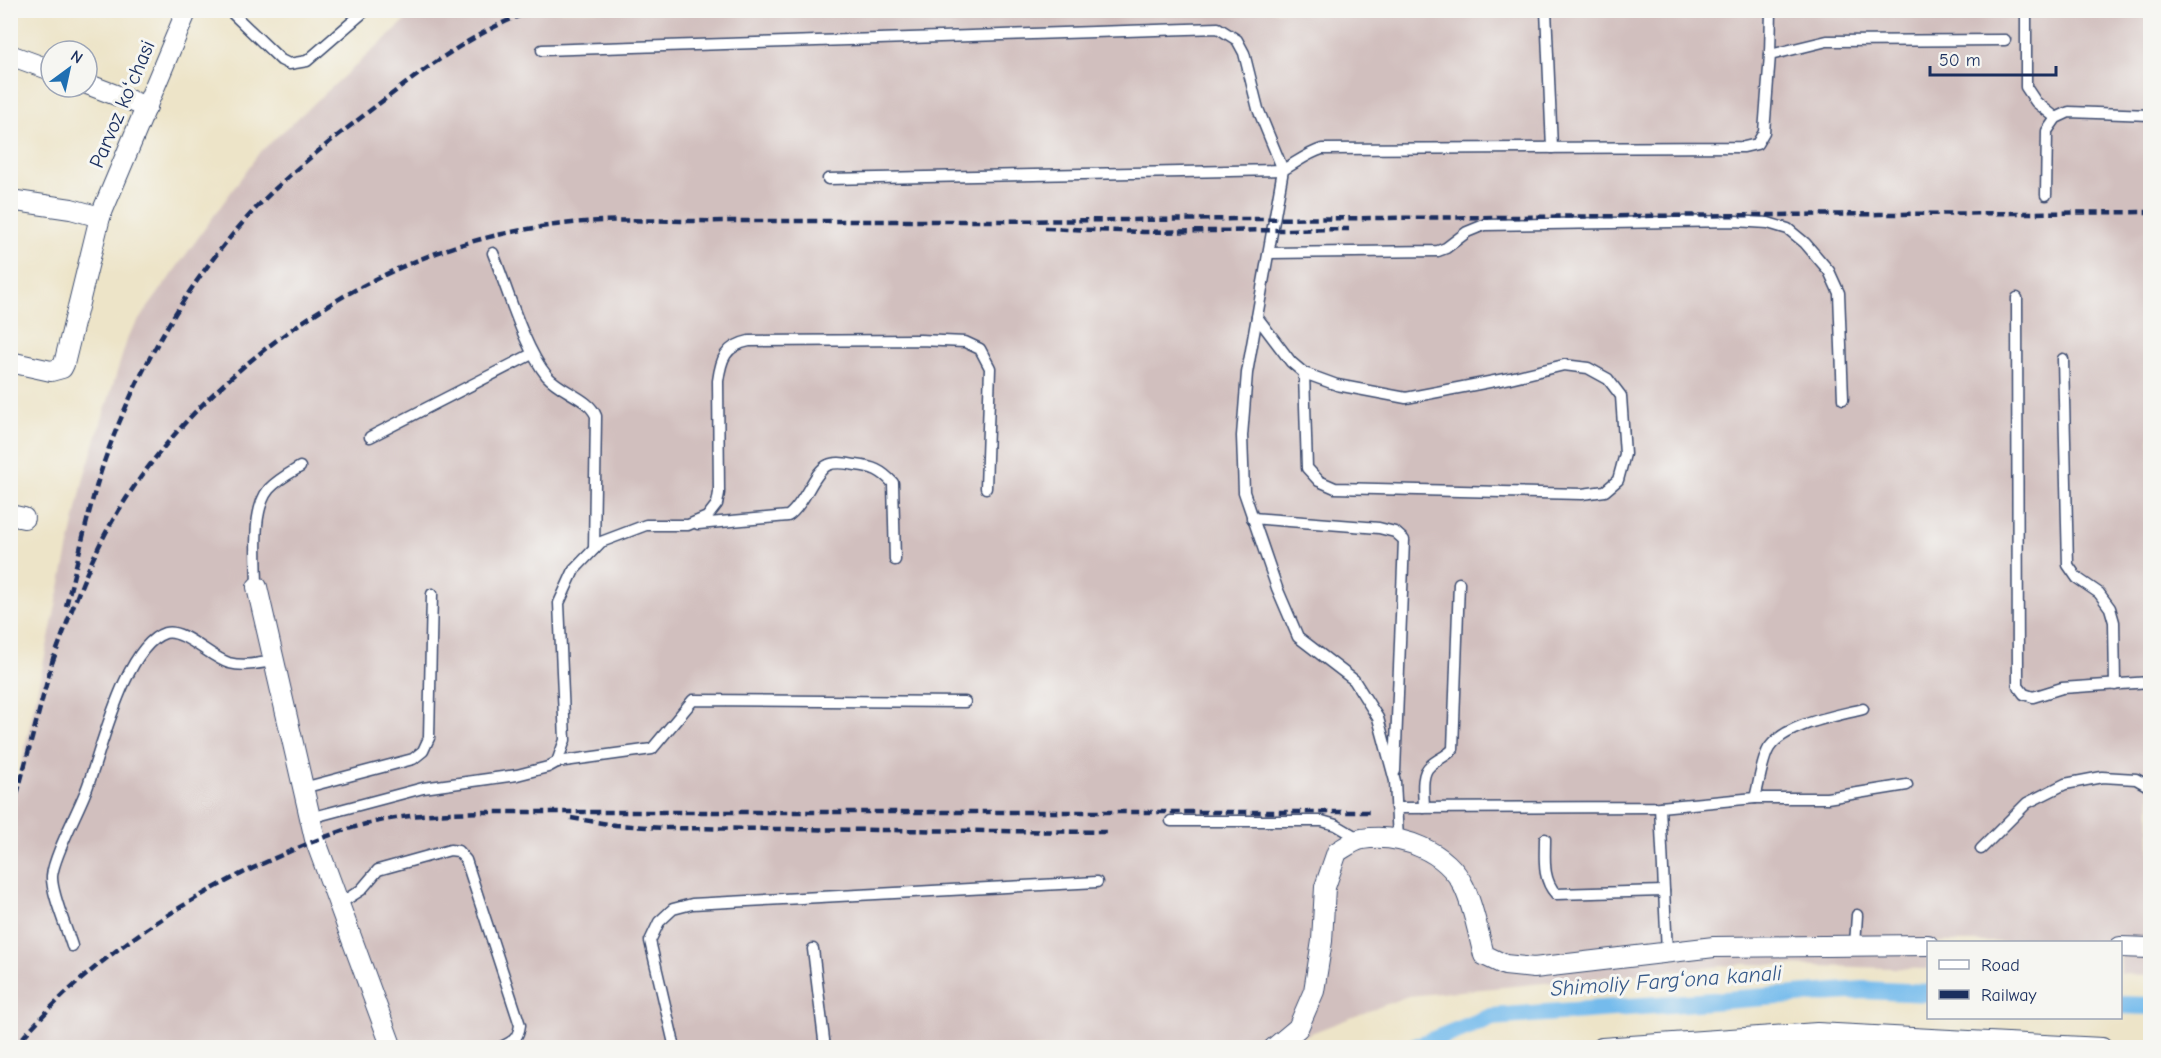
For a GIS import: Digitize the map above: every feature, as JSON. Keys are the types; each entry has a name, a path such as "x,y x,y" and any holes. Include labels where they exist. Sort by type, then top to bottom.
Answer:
{"street":[{"name":"Parvoz koʻchasi","path":"10,362 51,370 62,368 70,345 100,217 187,10"},
{"path":"10,55 39,66"},
{"path":"99,89 147,107"},
{"path":"10,200 71,209 100,217"},
{"path":"257,586 315,839 393,1047"},
{"path":"1274,1047 1298,1028 1314,991 1322,941 1325,887 1337,852 1360,839 1398,840 1428,850 1452,868 1465,888 1484,955 1505,965 1534,968 1714,947 1927,945"},
{"path":"2122,947 2151,948"},
{"path":"1602,1047 1710,1043 1817,1033 1931,1043 2102,1047"}],"lane":[{"path":"229,10 281,60 289,64 308,61 366,10"},
{"path":"1546,10 1552,148"},
{"path":"828,179 1283,170 1322,148 1744,147 1757,144 1764,132 1770,54 1770,10"},
{"path":"2026,10 2026,87 2036,102 2056,118"},
{"path":"542,50 1218,28 1237,40 1244,53 1258,109 1283,170 1246,373 1242,436 1244,492 1277,588 1298,637 1354,680 1378,718 1395,781"},
{"path":"1770,54 1827,41 2005,40"},
{"path":"2046,195 2047,131 2056,118 2070,112 2151,115"},
{"path":"1269,254 1438,251 1446,248 1467,231 1484,225 1768,223 1788,229 1805,243 1829,272 1839,293 1843,399"},
{"path":"494,253 532,354 547,376 563,390 593,408 596,416 594,549"},
{"path":"2017,298 2018,686 2024,694 2033,697 2062,687 2151,682"},
{"path":"1257,317 1290,362 1304,373 1336,385 1406,398 1564,365 1588,368 1608,379 1621,396 1625,454 1618,480 1605,491 1582,494 1335,488 1319,481 1307,468 1304,373"},
{"path":"688,525 707,517 717,504 720,364 727,352 738,344 748,341 920,340 965,342 980,349 990,368 986,488"},
{"path":"370,437 532,354"},
{"path":"2063,359 2068,564 2077,578 2099,593 2110,608 2114,622 2115,685"},
{"path":"557,762 565,740 559,603 574,570 601,542 646,525 688,525 788,516 797,510 821,471 828,464 839,464 874,467 884,473 893,483 895,560"},
{"path":"257,586 256,538 262,501 274,483 300,467"},
{"path":"1252,518 1379,528 1395,532 1404,540 1395,781 1398,840"},
{"path":"1424,808 1424,775 1428,767 1446,757 1453,749 1459,583"},
{"path":"303,788 412,759 423,752 429,738 432,594"},
{"path":"72,946 53,887 52,876 87,788 120,689 137,659 158,636 168,632 179,634 227,663 244,666 274,661"},
{"path":"310,818 423,788 517,775 548,767 557,762 652,749 693,700 965,702"},
{"path":"1755,798 1768,749 1780,735 1799,727 1863,709"},
{"path":"1981,849 2027,803 2065,784 2102,777 2136,779 2151,787"},
{"path":"1396,808 1660,807 1755,798 1827,798 1907,785"},
{"path":"1660,807 1667,952"},
{"path":"1171,821 1322,821 1336,825 1360,839"},
{"path":"1545,839 1546,879 1556,894 1664,891"},
{"path":"339,904 361,890 378,870 450,850 458,851 466,860 520,1025 519,1034 513,1042 499,1047"},
{"path":"675,1047 650,941 659,922 672,909 692,904 1097,882"},
{"path":"1855,945 1857,915"},
{"path":"813,949 825,1047"}],"shaded area":[{"path":"416,11 2150,11 2150,975 2122,974 2122,941 1927,941 1927,969 1744,964 1408,996 1272,1048 11,1048 11,812 84,477 129,334 259,153"}],"waterway":[{"name":"Shimoliy Fargʻona kanali","path":"1413,1048 1491,1017 1863,990 1927,993"},
{"name":"Shimoliy Fargʻona kanali","path":"2122,1005 2150,1006"}],"railway":[{"path":"66,606 96,487 109,448 135,386 167,327 224,245 260,204 291,175 391,95 470,40 513,18 535,10"},
{"path":"52,663 88,569 116,515 144,472 213,394 252,359 295,327 339,299 384,275 431,255 508,233 540,227 620,220 994,221 2150,212"},
{"path":"1045,228 1143,232 1349,229"},
{"path":"10,821 54,655"},
{"path":"14,1048 40,1019 97,965 194,899 277,857 329,835 384,820 426,814 483,812 1369,812"},
{"path":"571,818 615,825 664,828 1107,832"}]}
